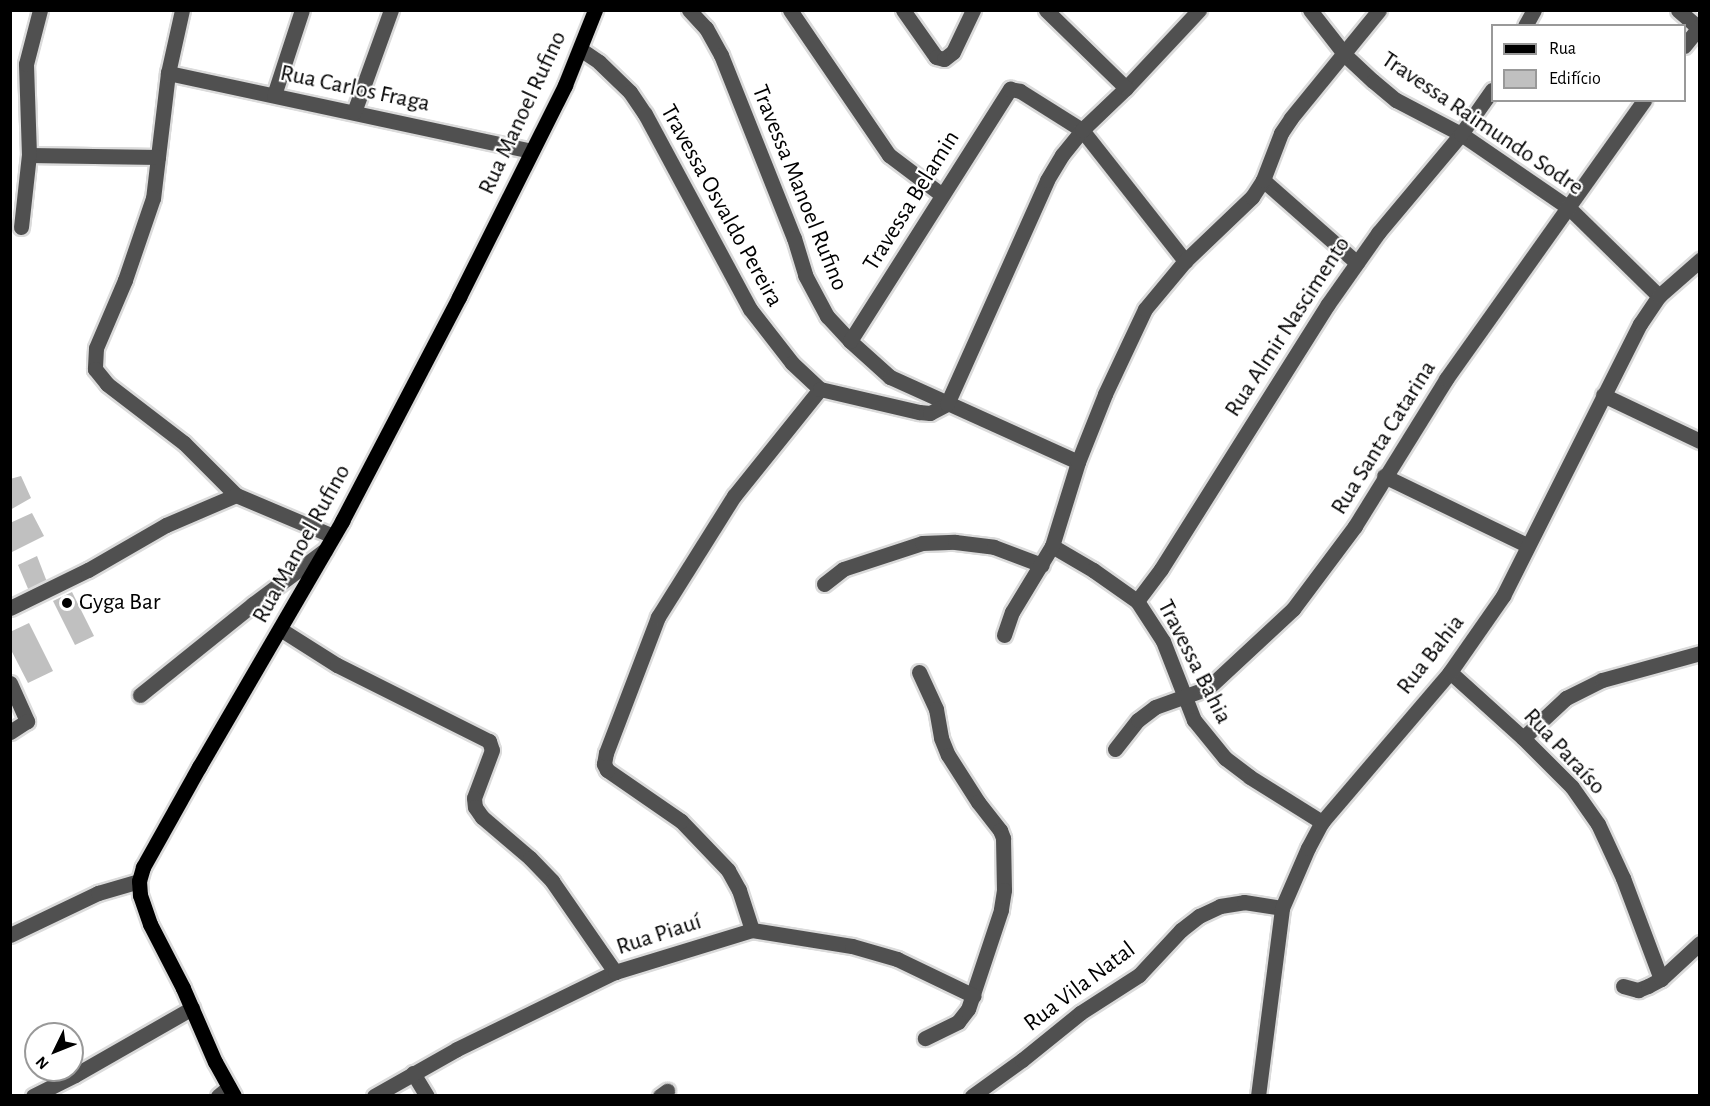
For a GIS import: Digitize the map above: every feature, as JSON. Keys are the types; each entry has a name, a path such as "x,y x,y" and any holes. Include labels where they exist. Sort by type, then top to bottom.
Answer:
{"main road":[{"name":"Rua Manoel Rufino","path":"139,881 150,854 330,542 454,308 580,49 595,10"},
{"path":"139,881 140,894 150,924 192,1008 227,1093"}],"street":[{"path":"21,227 29,155 26,64 40,10"},
{"path":"140,695 330,542 236,495 184,443 107,384 95,369 96,348 125,280 153,198 168,73 182,10"},
{"path":"274,95 302,10"},
{"path":"354,112 391,10"},
{"name":"Travessa Manoel Rufino","path":"689,10 706,28 721,55 794,238 805,275 827,316 850,341 890,377 1078,462"},
{"path":"790,10 889,155 942,195"},
{"path":"903,10 936,57 944,60 953,52 973,10"},
{"path":"1046,10 1126,88"},
{"path":"752,930 739,890 728,870 708,846 681,821 607,770 603,764 658,617 734,496 820,389 919,412 930,413 947,404 1047,180 1082,130 1126,88 1199,10"},
{"name":"Travessa Raimundo Sodre","path":"1310,10 1345,55 1396,100 1461,134 1569,208 1659,296"},
{"path":"1004,635 1012,612 1052,546 1078,462 1134,328 1161,288 1185,261 1238,213 1263,180 1281,133 1291,117 1345,55 1380,10"},
{"path":"1526,24 1534,10"},
{"path":"1678,10 1699,28 1686,44"},
{"name":"Travessa Osvaldo Pereira","path":"580,49 615,76 635,100 750,309 792,363 820,389"},
{"name":"Rua Carlos Fraga","path":"168,73 531,151"},
{"name":"Travessa Belamin","path":"850,341 1005,92 1014,88 1082,130"},
{"name":"Rua Almir Nascimento","path":"1137,601 1161,569 1262,406 1357,263 1461,134 1491,91"},
{"name":"Rua Santa Catarina","path":"1115,749 1155,707 1208,688 1293,609 1355,526 1446,379 1643,102"},
{"path":"1082,130 1185,261"},
{"path":"29,155 158,157"},
{"path":"1263,180 1357,263"},
{"name":"Rua Bahia","path":"1258,1095 1282,908 1322,822 1450,672 1503,596 1527,544 1640,324 1659,296 1700,260"},
{"path":"1603,395 1700,441"},
{"path":"1384,476 1527,544"},
{"path":"10,608 88,570 166,525 236,495"},
{"path":"824,584 843,569 922,543 955,542 994,546 1042,565"},
{"name":"Travessa Bahia","path":"1052,546 1093,570 1137,601 1163,641 1194,720 1225,758 1250,777 1322,822"},
{"path":"280,629 337,665 489,741 492,746 474,798 476,807 482,817 531,858 552,881 615,972"},
{"path":"1523,738 1566,698 1602,680 1700,653"},
{"path":"919,672 936,709 941,738 948,755 978,802 1000,830 1003,838 1004,890 1001,910 974,996 958,1022 926,1038"},
{"name":"Rua Paraíso","path":"1450,672 1523,738 1572,787 1598,824 1623,878 1661,979"},
{"path":"10,683 27,721 10,732"},
{"path":"10,935 98,893 139,881"},
{"name":"Rua Vila Natal","path":"972,1095 1022,1060 1080,1013 1139,975 1181,930 1199,916 1220,906 1244,902 1282,908"},
{"name":"Rua Piauí","path":"374,1095 457,1049 615,972 752,930 852,946 897,959 974,996"},
{"path":"1623,987 1638,990 1661,979 1700,942"},
{"path":"33,1095 75,1075 192,1008"},
{"path":"413,1073 427,1095"}],"building":[{"path":"21,476 31,498 10,510 10,479"},
{"path":"32,513 44,536 10,553 10,523"},
{"path":"37,556 47,582 29,591 18,565"},
{"path":"72,592 94,636 75,645 53,601"},
{"path":"29,623 53,671 28,683 10,648 10,632"}],"place":[{"name":"Gyga Bar","path":"67,603"}]}
